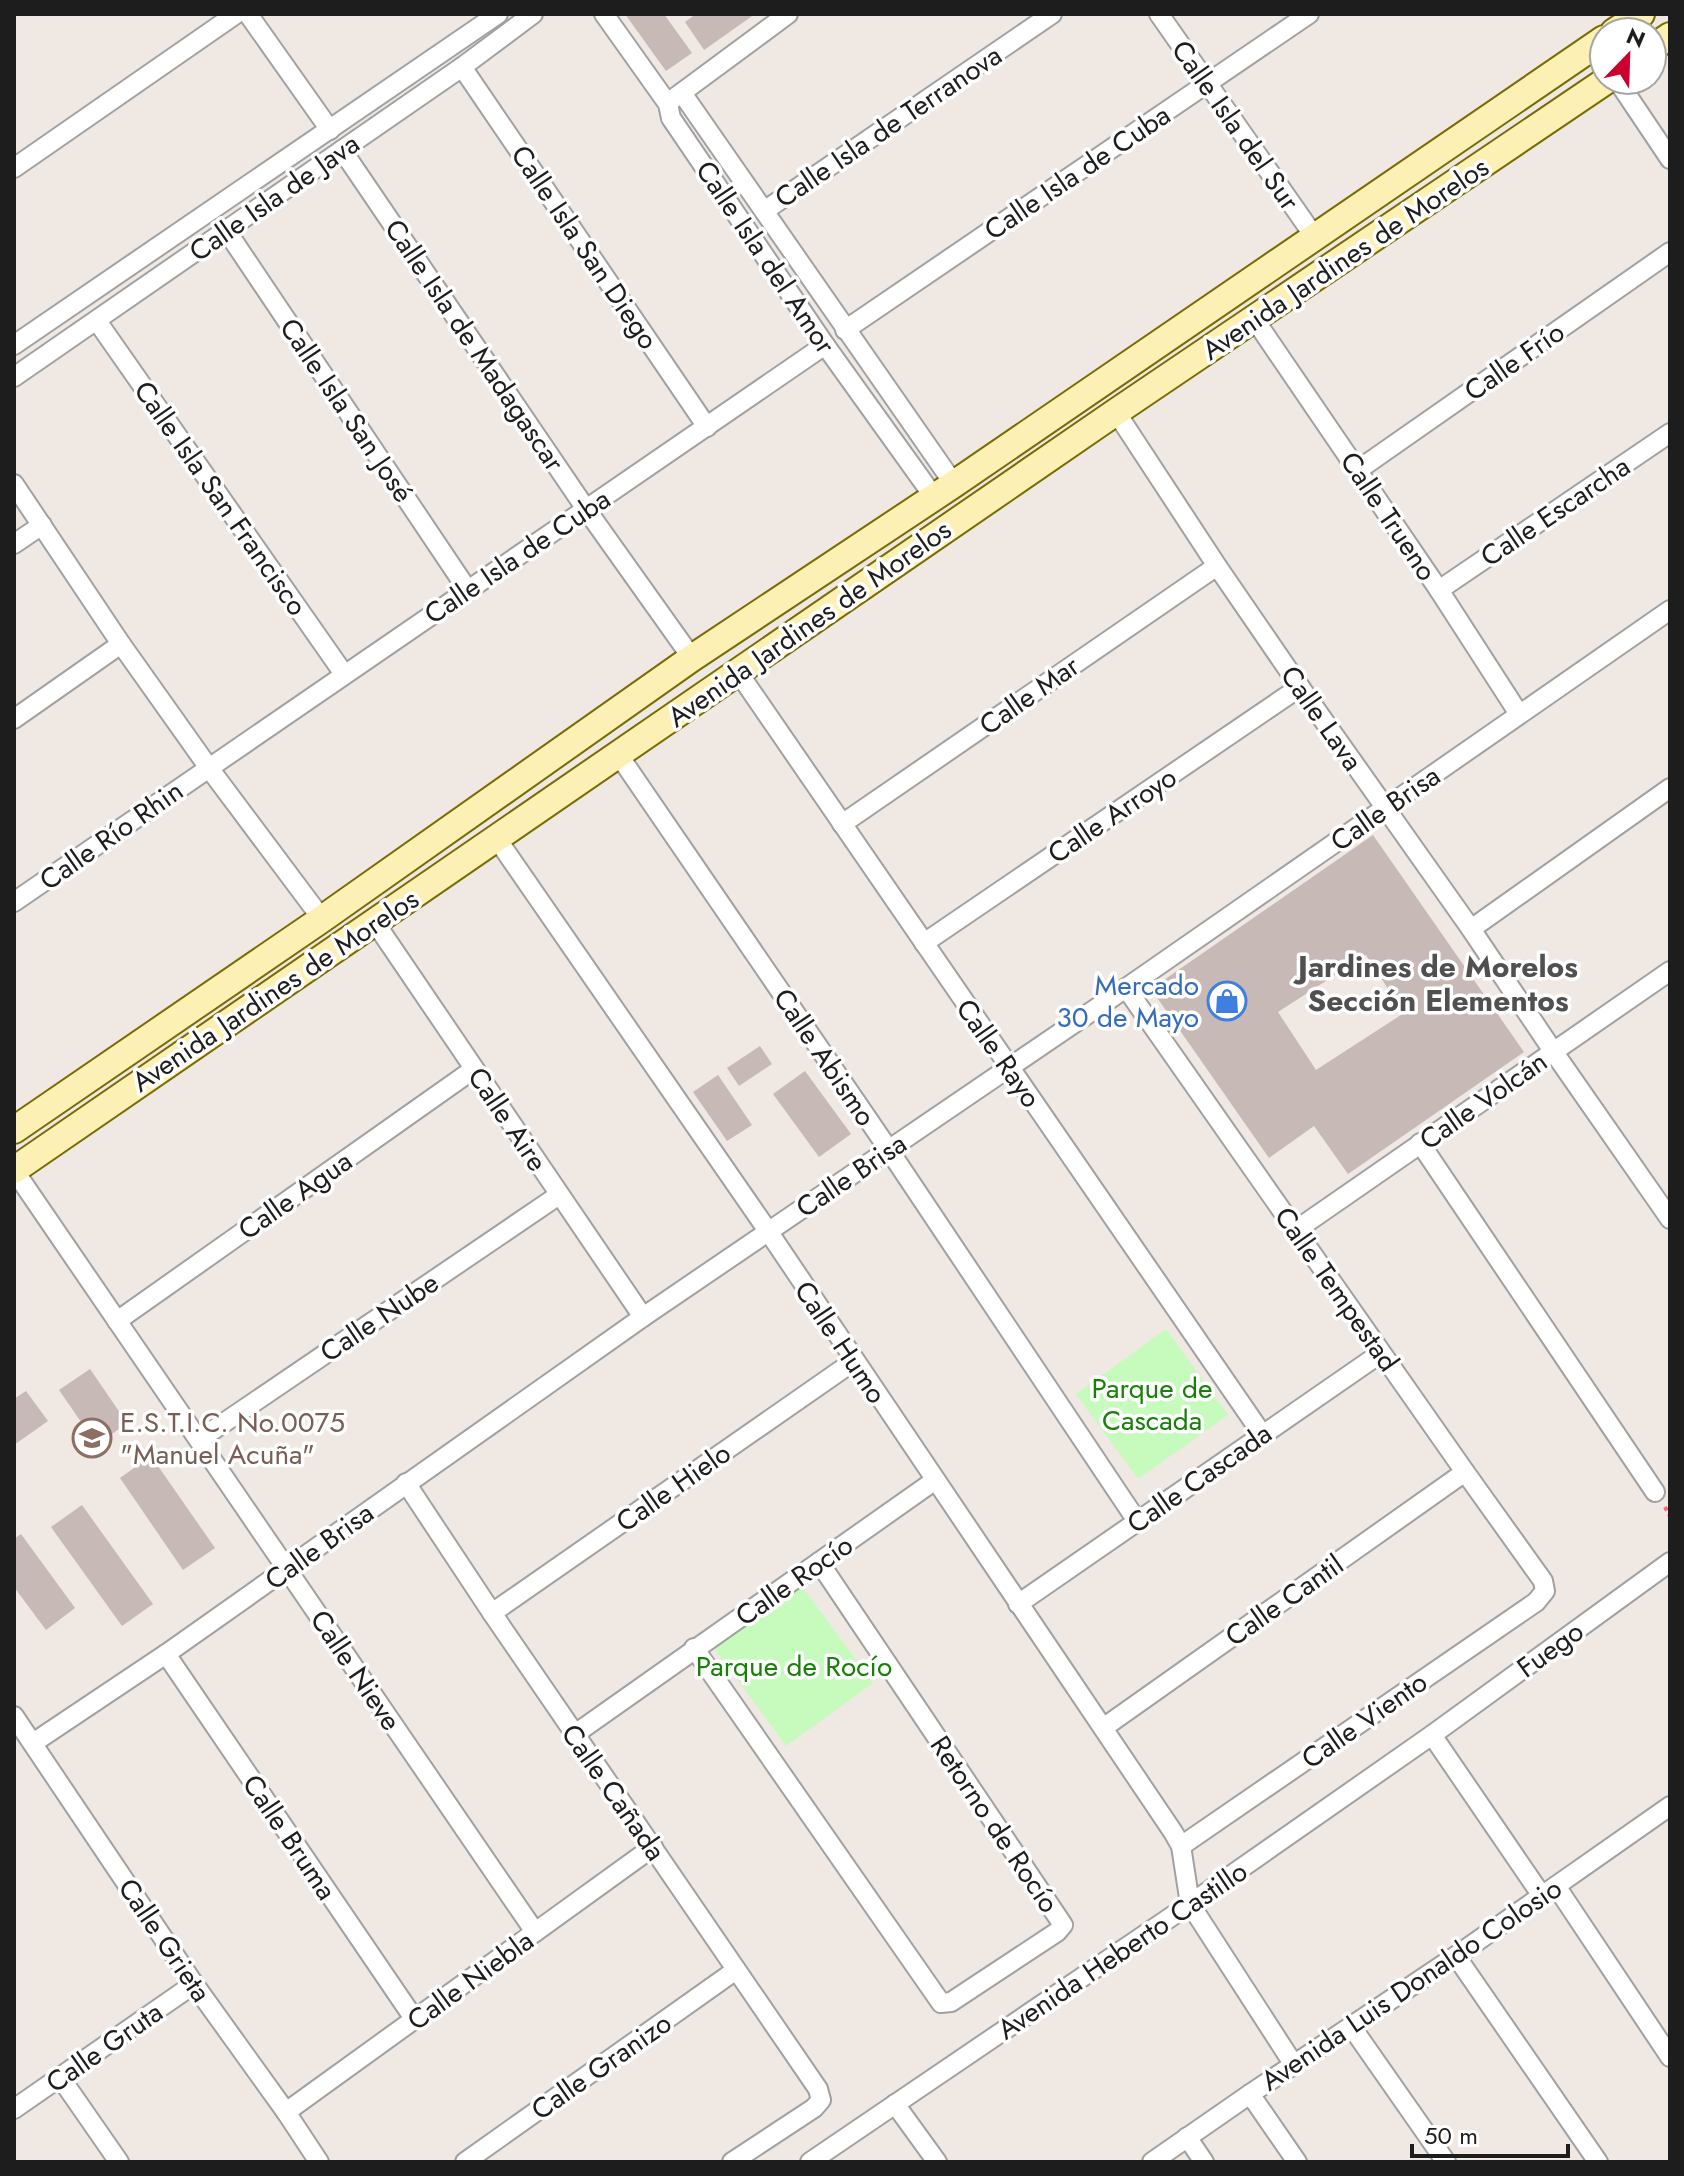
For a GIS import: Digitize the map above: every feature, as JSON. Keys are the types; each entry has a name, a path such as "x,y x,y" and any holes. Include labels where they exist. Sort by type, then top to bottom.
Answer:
{"main road":[{"name":"Avenida Jardines de Morelos","path":"14,1130 322,919 692,658 944,490 1588,50"},
{"name":"Avenida Jardines de Morelos","path":"14,1170 1116,412 1588,93"},
{"path":"1352,210 1374,238"},
{"path":"648,689 669,720"},
{"path":"420,850 438,879"}],"street":[{"path":"14,168 236,14"},
{"path":"248,14 330,130"},
{"name":"Calle Isla de Java","path":"14,345 498,14"},
{"name":"Calle Isla de Java","path":"14,377 462,67 533,14"},
{"name":"Calle Isla del Amor","path":"604,14 764,211 845,330 944,490"},
{"path":"675,98 788,14"},
{"name":"Calle Isla de Terranova","path":"764,211 1052,14"},
{"name":"Calle Isla del Sur","path":"1159,14 1314,236"},
{"name":"Calle Isla de Cuba","path":"845,330 1309,14"},
{"name":"Calle Isla San Diego","path":"462,67 707,427"},
{"path":"1628,96 1670,159"},
{"name":"Calle Isla del Amor","path":"675,98 671,118 825,345 944,490"},
{"name":"Calle Isla de Madagascar","path":"342,150 586,509 692,658"},
{"path":"266,174 280,193"},
{"name":"Calle Isla San José","path":"226,230 467,589"},
{"name":"Calle Frío","path":"1358,470 1670,252"},
{"path":"786,285 805,271"},
{"name":"Calle Trueno","path":"1255,320 1439,590 1519,714"},
{"name":"Calle Isla San Francisco","path":"97,321 344,674"},
{"name":"Calle Isla de Cuba","path":"209,768 825,345"},
{"name":"Calle Lava","path":"1116,412 1300,687 1670,1219"},
{"name":"Calle Escarcha","path":"1439,590 1670,433"},
{"path":"14,484 121,644 322,919"},
{"path":"14,544 42,525"},
{"name":"Calle Mar","path":"842,824 1217,566"},
{"name":"Calle Brisa","path":"33,1743 166,1654 643,1317 1126,988 1670,610"},
{"path":"14,719 121,644"},
{"name":"Calle Rayo","path":"738,672 1262,1434"},
{"name":"Calle Arroyo","path":"924,943 1300,687"},
{"name":"Calle Abismo","path":"618,754 889,1150 1137,1521"},
{"name":"Calle Río Rhin","path":"14,902 209,768"},
{"path":"1471,929 1670,788"},
{"name":"Calle Humo","path":"497,839 768,1231 1181,1846"},
{"name":"Calle Aire","path":"374,921 643,1317"},
{"name":"Calle Volcán","path":"1296,1230 1670,971"},
{"name":"Calle Tempestad","path":"1126,988 1543,1581 1545,1591"},
{"name":"Calle Agua","path":"117,1321 474,1069"},
{"path":"1420,1143 1655,1492"},
{"name":"Calle Nieve","path":"14,1170 535,1932"},
{"name":"Calle Nube","path":"200,1439 559,1195"},
{"name":"Calle Cascada","path":"1018,1604 1381,1353"},
{"name":"Calle Hielo","path":"492,1613 854,1361"},
{"name":"Calle Cantil","path":"1103,1728 1465,1472"},
{"name":"Calle Rocío","path":"575,1734 934,1481"},
{"name":"Calle Cañada","path":"406,1483 818,2089 821,2100 814,2108 732,2162"},
{"name":"Retorno de Rocío","path":"694,1648 941,2003 951,2002 1057,1932 1063,1925 819,1562"},
{"name":"Fuego","path":"1432,1735 1669,1564"},
{"name":"Calle Viento","path":"1181,1846 1536,1602 1545,1591"},
{"name":"Calle Bruma","path":"166,1654 415,2020"},
{"name":"Calle Grieta","path":"14,1716 194,1984 319,2162"},
{"path":"1432,1735 1670,2057"},
{"name":"Avenida Heberto Castillo","path":"810,2162 1432,1735"},
{"name":"Avenida Luis Donaldo Colosio","path":"1152,2162 1456,1956 1670,1806"},
{"path":"1181,1846 1190,1904 1294,2065"},
{"name":"Calle Niebla","path":"286,2112 653,1847"},
{"path":"1456,1956 1598,2162"},
{"name":"Calle Granizo","path":"465,2162 736,1970"},
{"name":"Calle Gruta","path":"14,2109 194,1984"},
{"path":"1351,2026 1446,2162"},
{"path":"60,2077 119,2162"},
{"path":"1250,2094 1297,2162"},
{"path":"895,2104 937,2162"},
{"path":"1187,2137 1204,2162"}],"green space":[{"name":"Parque de Cascada","path":"1166,1329 1228,1415 1138,1479 1076,1394"},
{"name":"Parque de Rocío","path":"801,1585 873,1683 786,1746 714,1648"}],"building":[{"path":"625,14 664,14 692,53 666,71"},
{"path":"696,14 755,14 704,50 685,22"},
{"name":"Mercado 30 de Mayo","path":"1373,835 1524,1052 1348,1174 1314,1126 1269,1158 1151,989","holes":["1366,955 1404,1013 1316,1070 1278,1012"]},
{"path":"760,1046 772,1064 739,1086 727,1068"},
{"path":"805,1071 851,1134 819,1157 773,1094"},
{"path":"718,1075 752,1125 727,1141 693,1092"},
{"path":"90,1369 127,1423 97,1445 59,1390"},
{"path":"26,1391 48,1421 14,1445 14,1399"},
{"path":"151,1456 215,1548 183,1570 120,1478"},
{"path":"82,1505 153,1604 122,1626 51,1527"},
{"path":"21,1534 75,1608 46,1630 14,1587 14,1539"}],"place":[{"name":"Mercado 30 de Mayo","path":"1227,1001"},
{"name":"E.S.T.I.C. No.0075 \"Manuel Acuña\"","path":"92,1438"}],"district":[{"name":"Jardines de Morelos Sección Elementos","path":"1438,984"}]}
